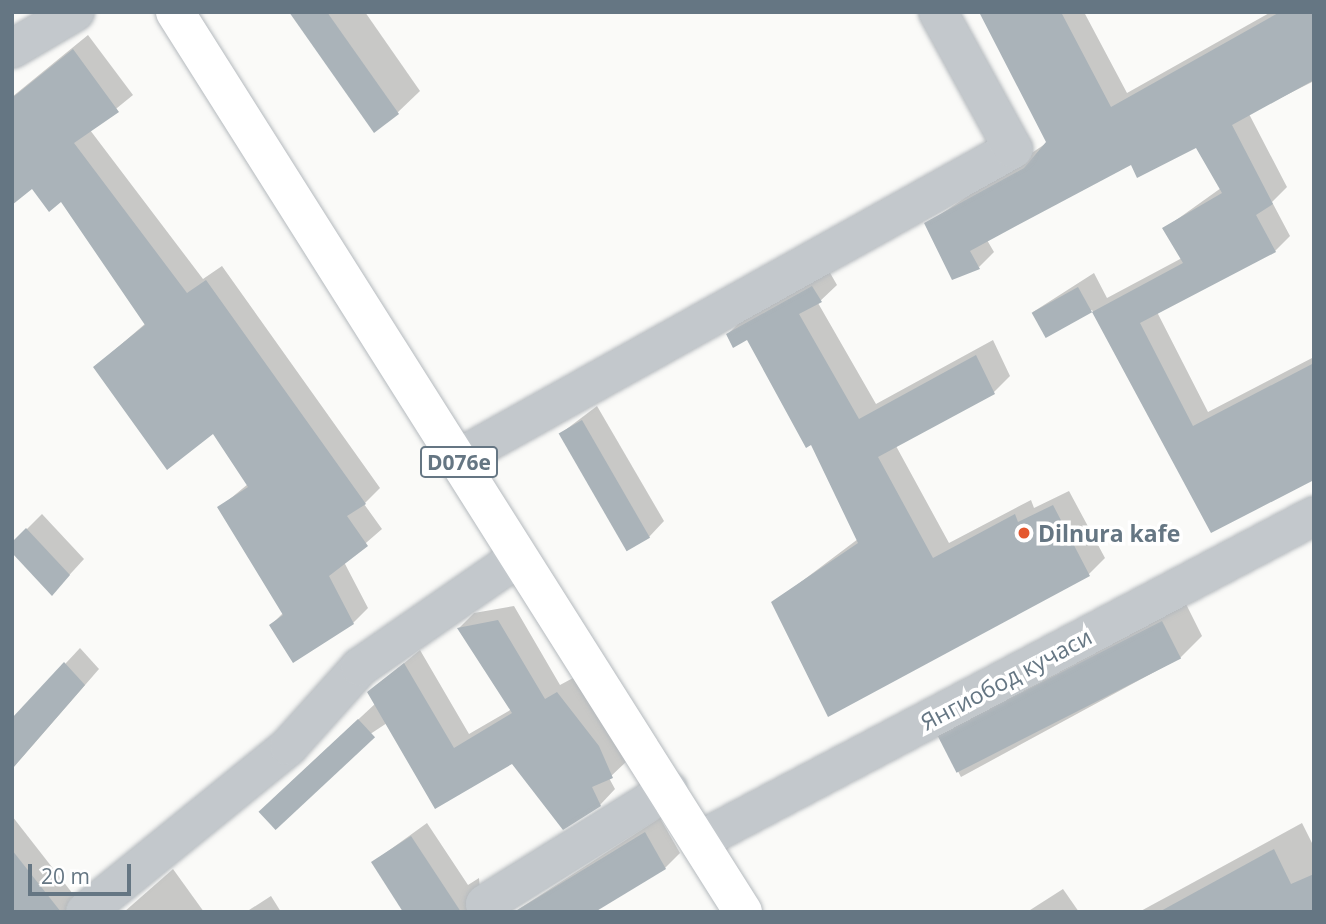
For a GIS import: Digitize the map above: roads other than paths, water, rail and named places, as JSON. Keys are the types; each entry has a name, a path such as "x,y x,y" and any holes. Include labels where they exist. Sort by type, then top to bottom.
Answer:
{"main road":[{"name":"D076e","path":"180,14 743,912"}],"street":[{"path":"12,49 75,12"},
{"path":"457,459 1013,149 938,12"},
{"name":"Янгиобод кучаси","path":"699,841 1314,516"},
{"path":"85,912 289,746 360,667 519,557"},
{"path":"487,912 485,904 668,790"}],"place":[{"name":"Dilnura kafe","path":"1024,533"}]}
